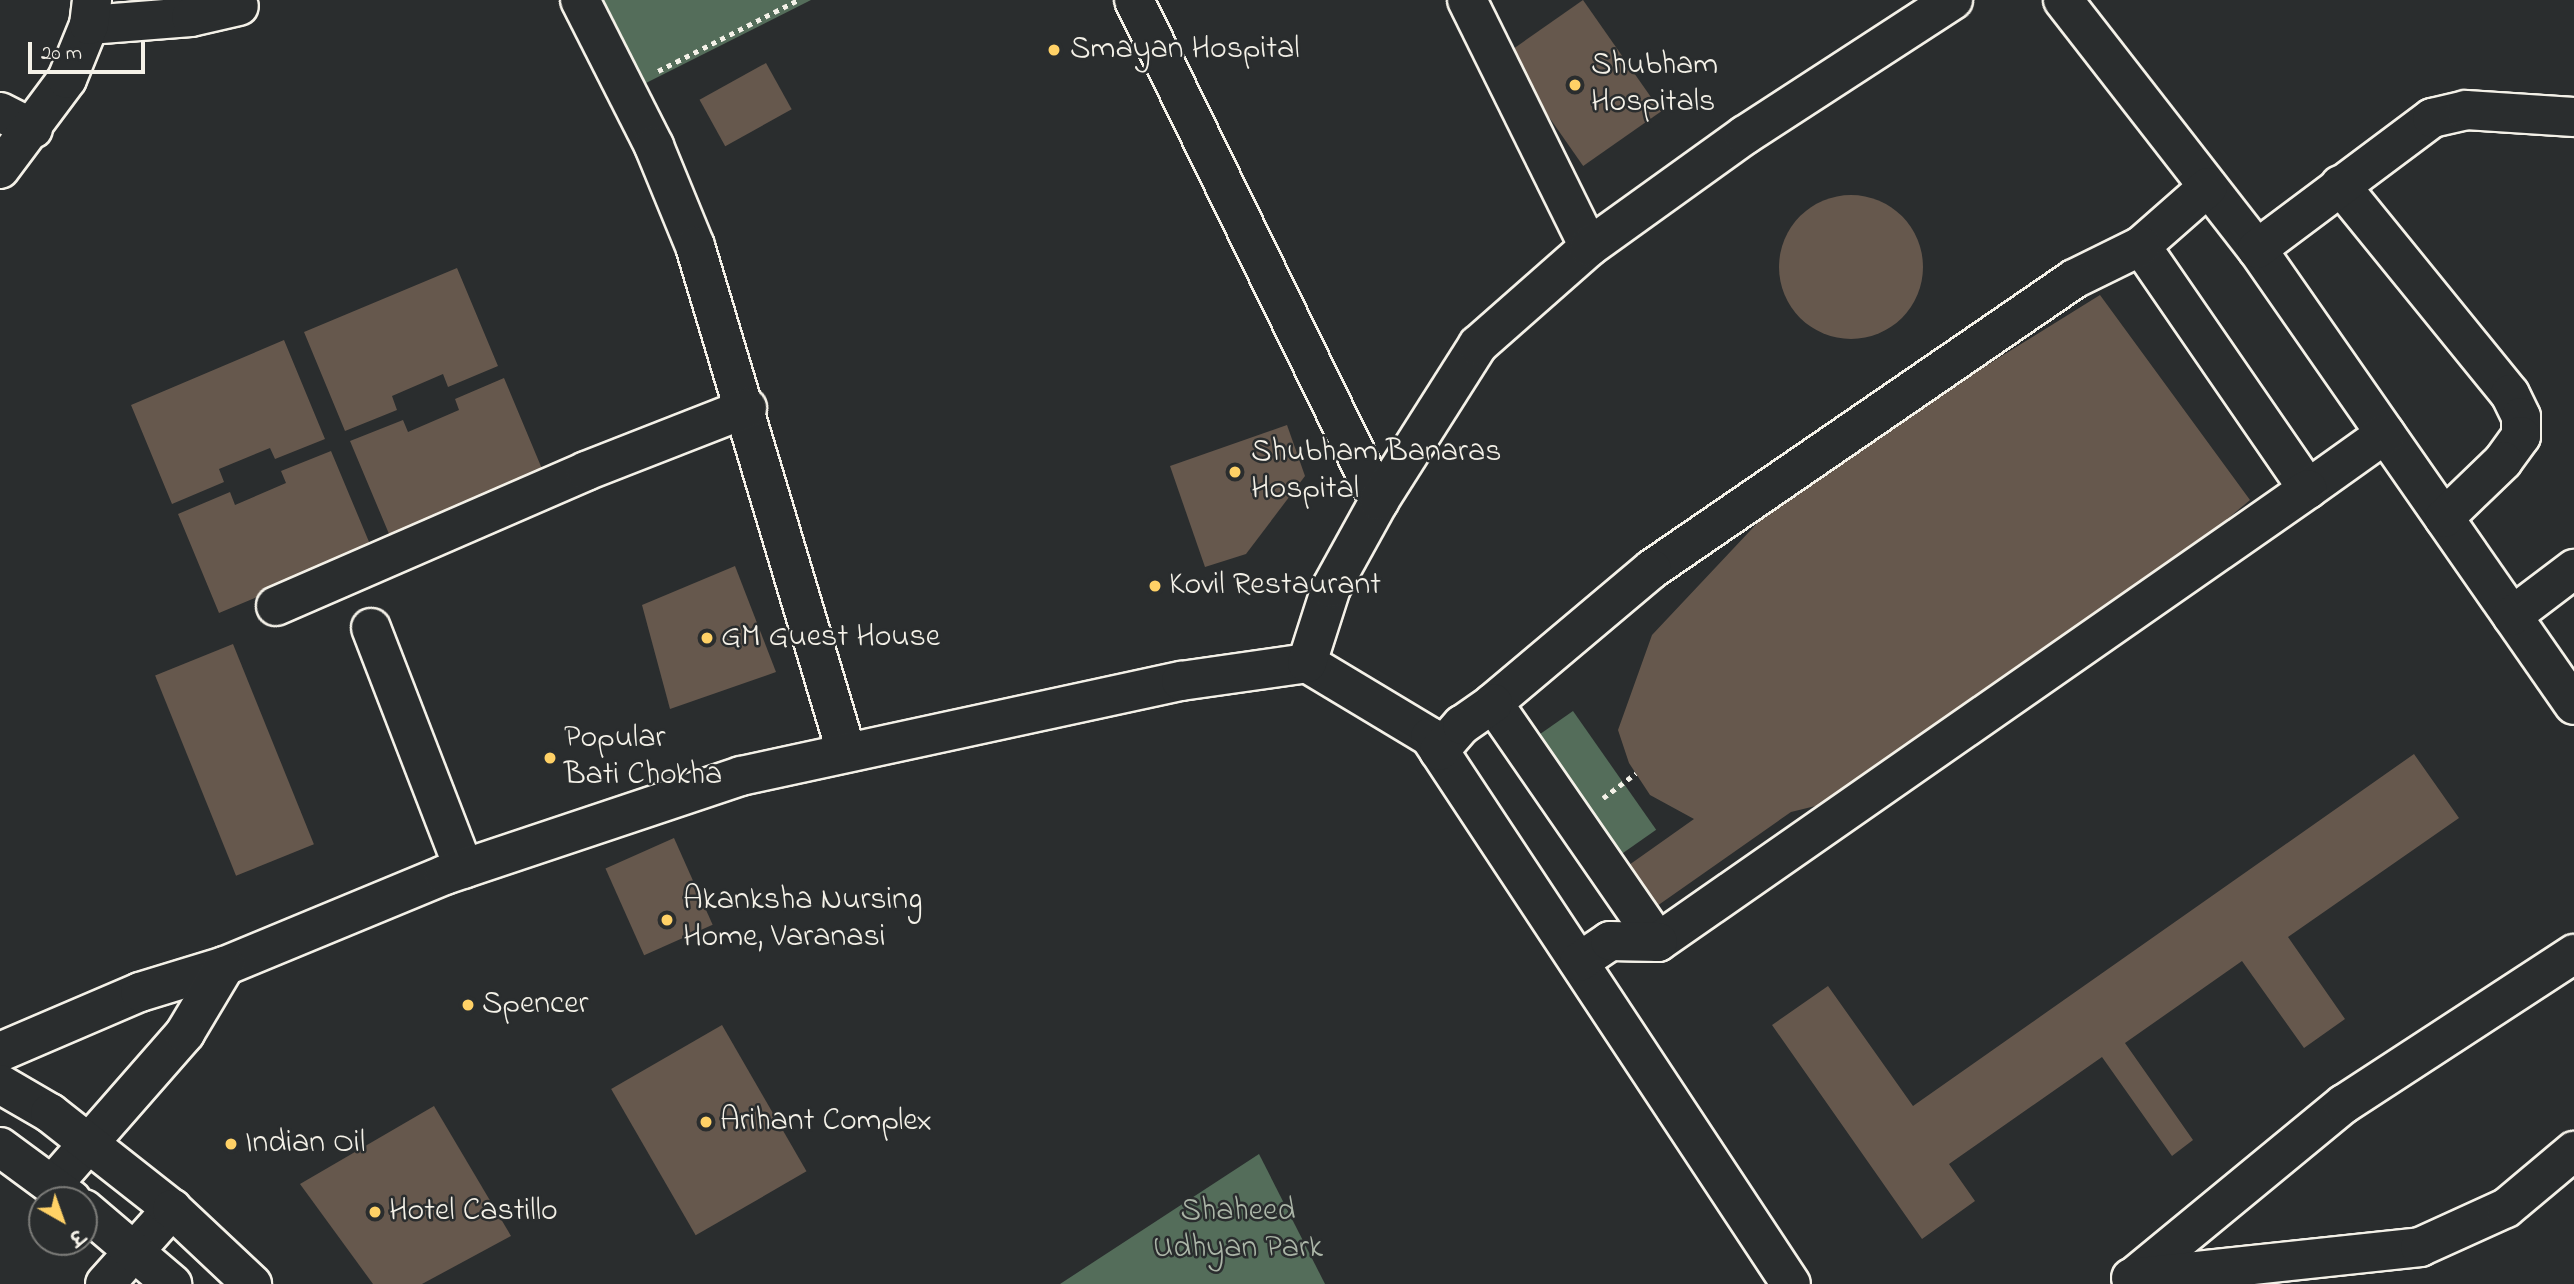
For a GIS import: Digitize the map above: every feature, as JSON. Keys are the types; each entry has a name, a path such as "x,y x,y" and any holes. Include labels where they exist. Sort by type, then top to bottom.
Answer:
{"street":[{"path":"580,0 624,88 695,246 747,408 846,751"},
{"path":"1134,0 1379,500"},
{"path":"1467,0 1589,247"},
{"path":"1307,663 1331,588 1379,500 1478,345 1589,247 1745,135 1953,0"},
{"path":"2063,0 2257,249 2574,705"},
{"path":"0,169 16,120 67,79 90,12 191,17 239,6"},
{"path":"2257,249 2432,118 2466,110 2574,117"},
{"path":"2340,185 2510,394 2521,417 2521,436 2503,461 2444,519"},
{"path":"1439,751 1462,725 1493,703 1652,569 2074,279 2141,246 2208,187"},
{"path":"2141,246 2308,489"},
{"path":"276,606 586,471 747,408"},
{"path":"1579,962 1610,941 1658,942 2385,434"},
{"path":"2512,616 2574,569"},
{"path":"371,628 464,869"},
{"path":"0,1052 140,992 225,966 464,869 741,776 846,751 1181,681 1307,663 1430,737 1791,1284"},
{"path":"1493,703 1658,942"},
{"path":"2127,1280 2344,1104 2574,954"},
{"path":"65,1186 86,1141 185,1033 225,966"},
{"path":"0,1084 86,1141 172,1209 252,1284"},
{"path":"0,1147 54,1186"},
{"path":"2127,1280 2420,1248 2506,1208 2574,1151"},
{"path":"105,1284 172,1209"},
{"path":"98,1220 172,1284"}],"path":[{"path":"624,88 797,0"}],"green space":[{"path":"600,0 811,0 642,85"},
{"path":"1573,711 1656,830 1620,855 1537,736"},
{"name":"Shaheed Udhyan Park","path":"1259,1154 1325,1284 1060,1284"}],"building":[{"path":"1583,0 1661,111 1583,166 1505,54"},
{"path":"766,63 792,109 725,146 700,100"},
{"path":"1851,195 1878,201 1902,216 1917,240 1923,267 1917,294 1902,318 1878,333 1851,339 1824,333 1800,318 1785,294 1779,267 1785,240 1800,216 1824,201"},
{"path":"457,268 498,366 448,387 443,374 392,396 397,410 345,431 304,332"},
{"path":"2100,295 2250,500 2144,589 1848,798 1791,812 1657,906 1629,865 1694,819 1650,795 1629,763 1618,730 1652,635 1764,516 1879,432"},
{"path":"284,340 325,439 275,459 270,448 219,469 224,482 172,504 131,405"},
{"path":"504,378 545,476 392,541 350,441 403,420 408,432 459,410 455,399"},
{"path":"1287,425 1305,476 1246,554 1205,567 1170,466"},
{"path":"331,451 372,549 219,613 178,514 230,492 235,505 286,483 281,471"},
{"name":"GM Guest House","path":"735,566 776,672 670,709 642,605"},
{"path":"233,644 314,844 236,876 155,675"},
{"path":"2414,754 2459,818 2288,937 2345,1019 2304,1048 2242,961 2125,1043 2193,1140 2172,1156 2102,1057 1949,1164 1975,1201 1922,1239 1772,1025 1828,986 1913,1106"},
{"path":"674,838 713,925 644,955 605,869"},
{"name":"Arihant Complex","path":"722,1025 806,1171 696,1235 611,1089"},
{"path":"434,1106 511,1236 422,1284 373,1284 300,1184"}],"place":[{"name":"Smayan Hospital","path":"1054,50"},
{"name":"Shubham Hospitals","path":"1575,85"},
{"name":"Shubham Banaras Hospital","path":"1235,472"},
{"name":"Kovil Restaurant","path":"1155,586"},
{"name":"GM Guest House","path":"707,638"},
{"name":"Popular Bati Chokha","path":"550,758"},
{"name":"Akanksha Nursing Home, Varanasi","path":"667,920"},
{"name":"Spencer","path":"468,1005"},
{"name":"Arihant Complex","path":"706,1122"},
{"name":"Indian Oil","path":"231,1144"},
{"name":"Hotel Castillo","path":"375,1212"}]}
